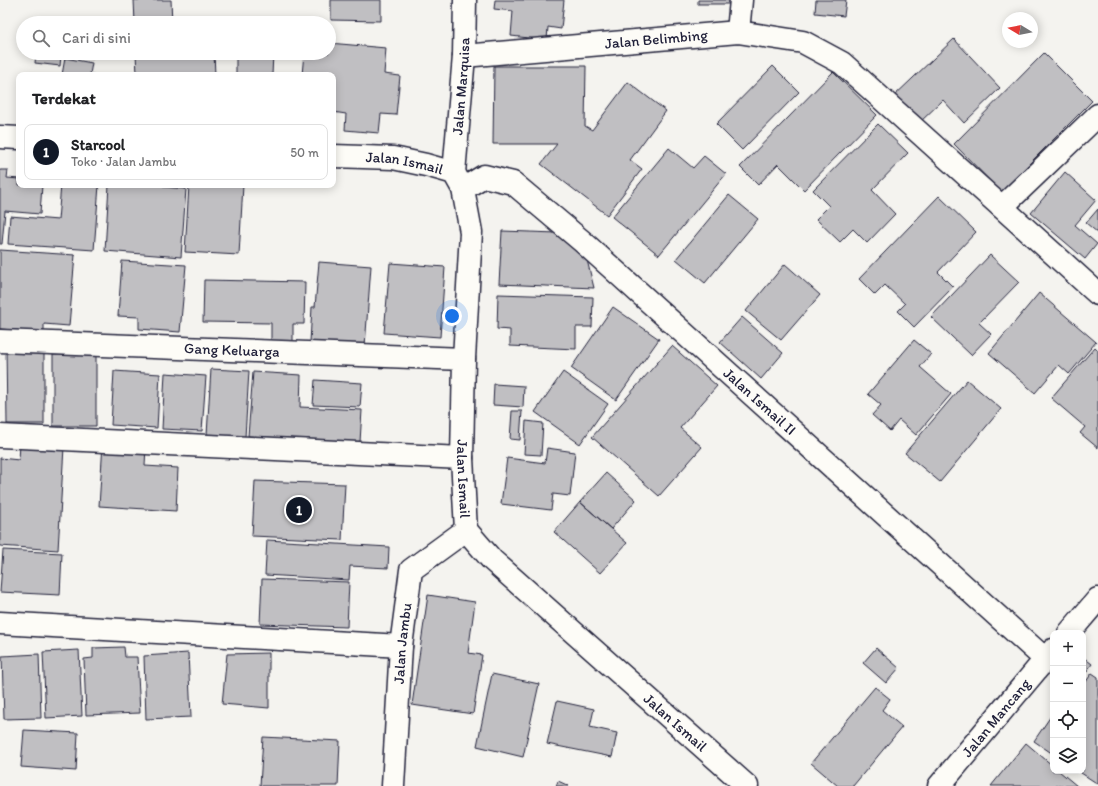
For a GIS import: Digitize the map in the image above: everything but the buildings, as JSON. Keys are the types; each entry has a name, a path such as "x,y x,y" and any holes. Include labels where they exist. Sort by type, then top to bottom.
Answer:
{"street":[{"name":"Jalan Marquisa","path":"459,181 465,0"},
{"path":"738,32 741,0"},
{"name":"Jalan Belimbing","path":"464,56 738,32 803,42 842,63 1098,294"},
{"path":"1002,207 1098,115"},
{"path":"0,137 16,138"},
{"name":"Jalan Ismail","path":"336,156 393,158 426,164 459,181 471,232 464,359 462,458 466,530 492,560 747,786"},
{"name":"Jalan Ismail II","path":"459,181 484,176 513,183 583,242 1049,654"},
{"name":"Gang Keluarga","path":"0,341 464,359"},
{"path":"0,436 462,458"},
{"name":"Jalan Jambu","path":"393,786 401,646 411,570 466,530"},
{"path":"1072,630 1098,599"},
{"path":"0,623 401,646"},
{"name":"Jalan Mancang","path":"939,786 1049,654"}],"place":[{"name":"Starcool","path":"299,510"}]}
